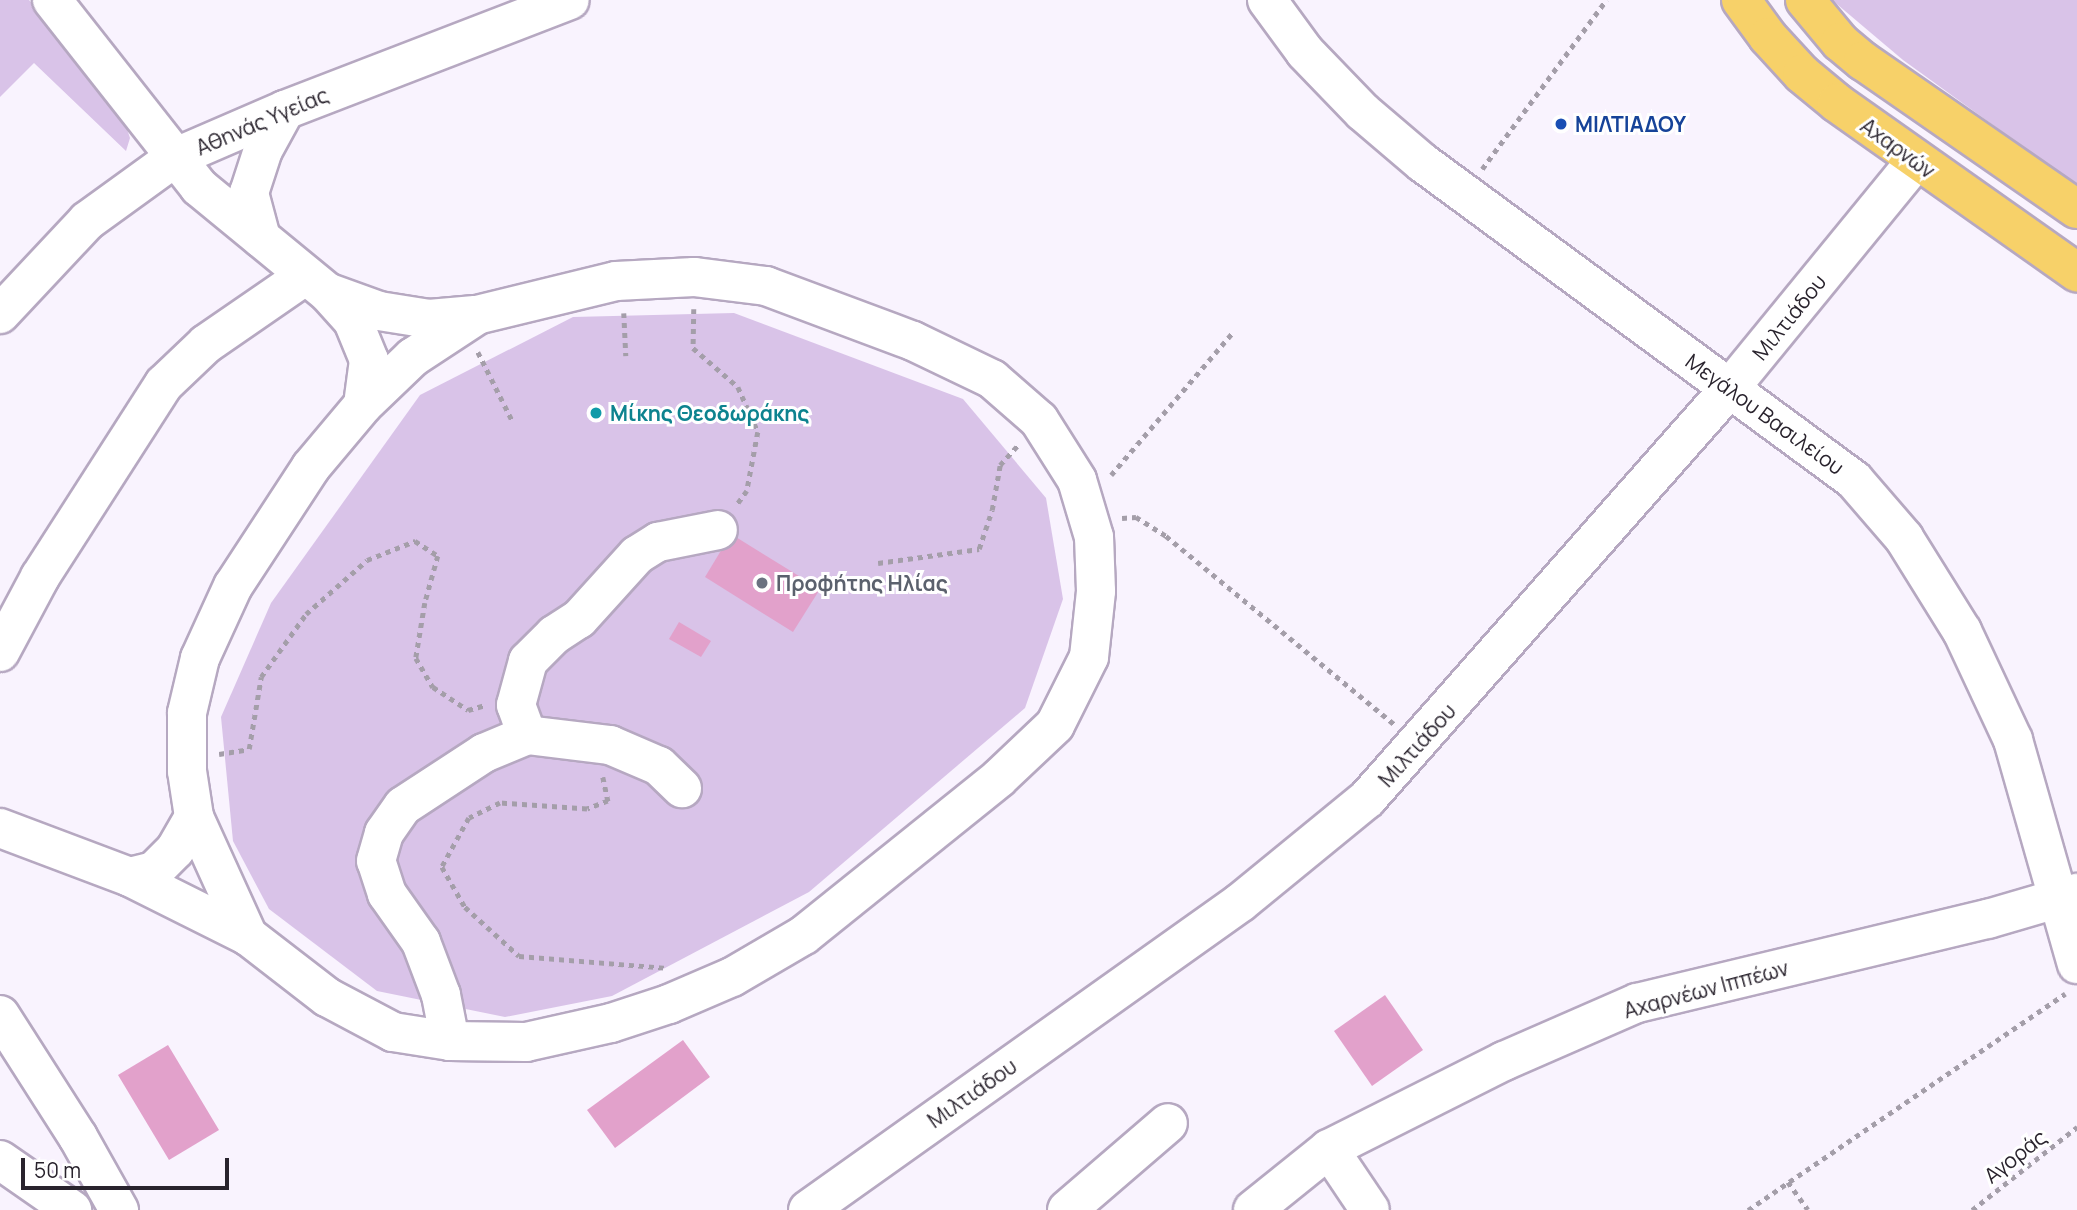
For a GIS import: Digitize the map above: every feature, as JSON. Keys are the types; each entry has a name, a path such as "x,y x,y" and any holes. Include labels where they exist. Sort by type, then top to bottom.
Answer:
{"main road":[{"name":"Αχαρνών","path":"1741,0 1768,37 1802,74 1916,161 2077,272"},
{"path":"1805,0 1840,42 1863,61 2077,209"}],"street":[{"path":"52,0 199,187 317,284 353,321 369,360 363,405"},
{"name":"Αθηνάς Υγείας","path":"0,314 87,221 174,158 285,110 570,0"},
{"name":"Μεγάλου Βασιλείου","path":"1267,0 1306,52 1363,112 1423,163 1854,480 1904,538 1962,631 2013,740 2068,896 2071,979"},
{"path":"261,238 249,192 263,150 285,110"},
{"name":"Μιλτιάδου","path":"808,1210 1241,902 1367,799 1419,744 1730,388 1916,161"},
{"path":"7,839 130,877 248,936 327,997 393,1032 450,1041 526,1041 611,1023 669,1004 732,977 804,935 999,778 1055,724 1089,657 1097,591 1094,537 1077,480 1039,420 992,379 913,341 766,286 694,277 622,280 470,319 429,318 379,311 317,284"},
{"path":"0,652 40,577 164,384 206,344 317,284"},
{"path":"248,936 194,817 187,759 187,713 200,658 233,586 311,467 363,405 413,357 470,319"},
{"path":"527,735 516,705 528,661 554,635 579,619 637,555 657,542 718,530"},
{"path":"450,1041 441,995 421,942 387,894 376,861 384,834 402,806 484,753 527,735 597,744 639,755 659,765 681,788"},
{"path":"130,877 154,871 175,850 194,817"},
{"name":"Αχαρνέων Ιππέων","path":"1253,1210 1329,1149 1504,1061 1637,1003 2068,896"},
{"path":"0,1015 78,1137 120,1210"},
{"path":"1067,1210 1168,1123"},
{"path":"1329,1149 1370,1210"},
{"path":"0,1160 72,1210"}],"path":[{"path":"1464,192 1605,0"},
{"path":"694,277 693,348 738,387 758,432 747,491 718,530"},
{"path":"622,280 626,356"},
{"path":"470,319 512,420"},
{"path":"1087,513 1233,332"},
{"path":"878,563 979,549 992,510 1000,465 1039,420"},
{"path":"1087,513 1136,517 1166,536 1419,744"},
{"path":"187,759 249,750 261,677 306,614 367,560 415,541 438,555 425,603 416,658 433,687 468,710 494,702"},
{"path":"597,744 608,801 587,809 500,803 469,818 442,867 465,907 519,956 669,968"},
{"path":"1748,1210 2071,979"},
{"name":"Αγοράς","path":"1972,1210 2077,1127"},
{"path":"1788,1182 1808,1210"}],"shaded area":[{"path":"0,0 29,0 125,123 130,138 126,151 34,63 0,97"},
{"path":"1832,0 2077,0 2077,186 1903,60"},
{"path":"734,313 963,399 1046,498 1063,599 1025,708 809,892 612,996 505,1017 377,991 269,909 233,841 221,717 271,603 420,395 573,317"}],"building":[{"name":"Προφήτης Ηλίας","path":"731,534 820,589 793,632 705,577"},
{"path":"679,622 711,641 701,657 669,639"},
{"path":"1385,995 1423,1050 1372,1086 1334,1031"},
{"path":"683,1040 710,1077 615,1148 587,1110"},
{"path":"168,1045 219,1130 169,1160 118,1075"}],"place":[{"name":"ΜΙΛΤΙΑΔΟΥ","path":"1561,124"},
{"name":"Μίκης Θεοδωράκης","path":"596,413"},
{"name":"Προφήτης Ηλίας","path":"762,583"}]}
